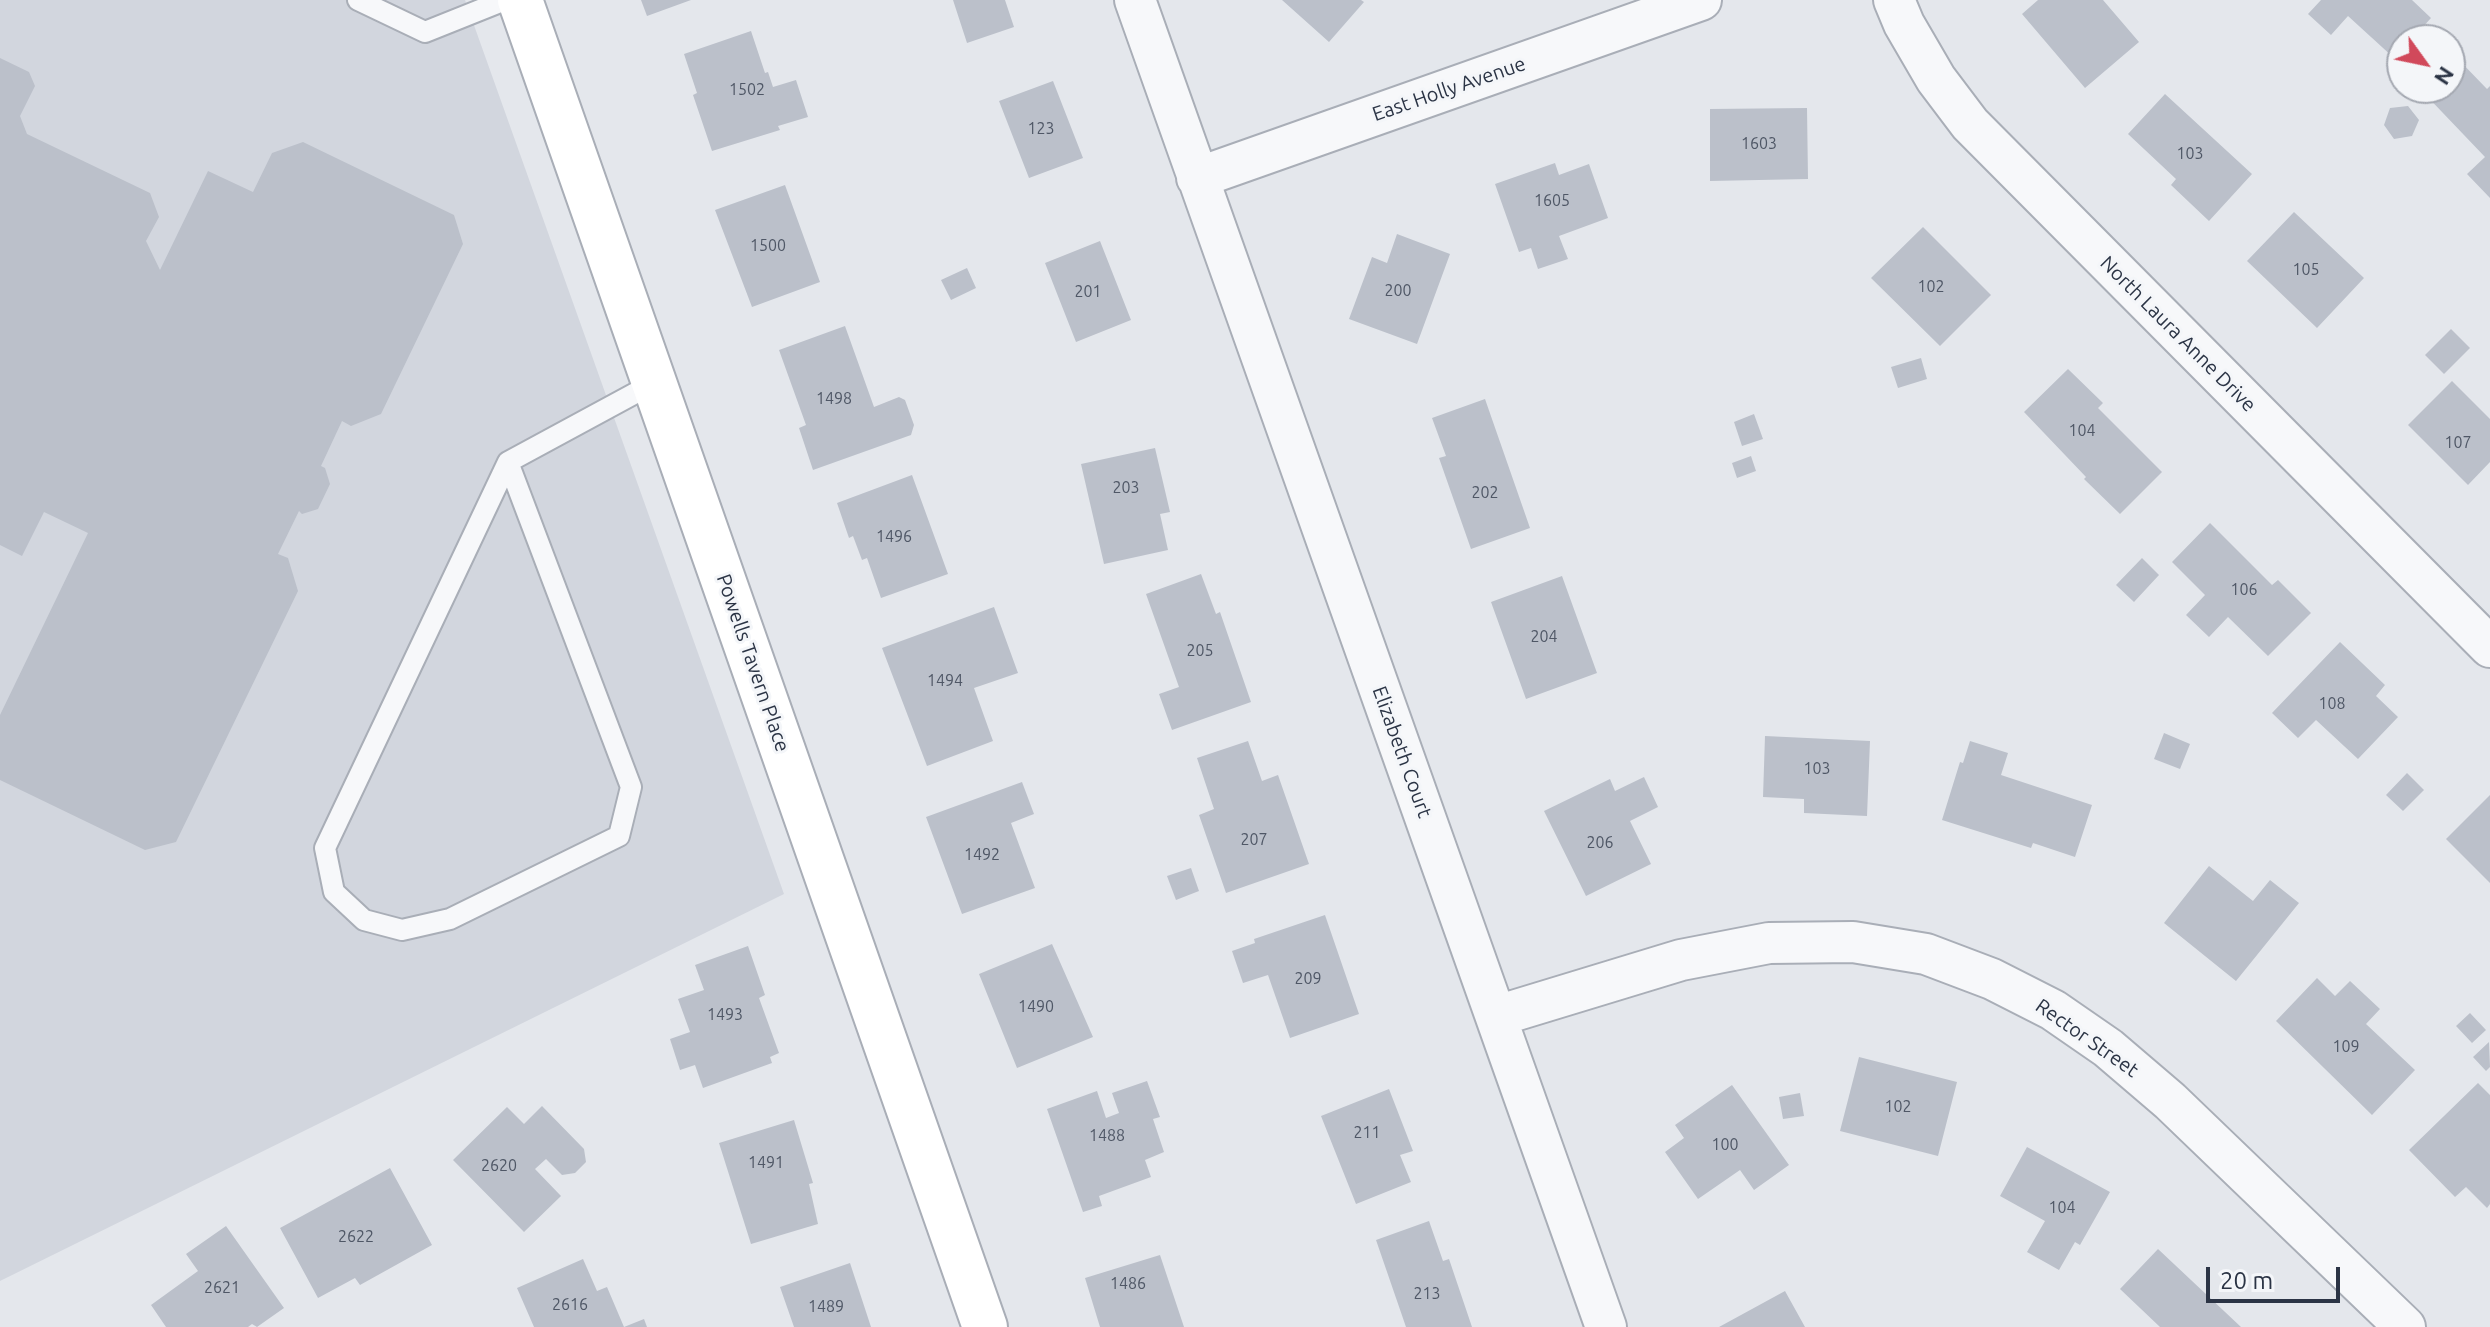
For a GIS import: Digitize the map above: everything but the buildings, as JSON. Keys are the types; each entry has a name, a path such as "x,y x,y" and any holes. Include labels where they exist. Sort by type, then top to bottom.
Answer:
{"street":[{"name":"Powells Tavern Place","path":"520,0 985,1327"},
{"name":"Elizabeth Court","path":"1135,0 1606,1327"},
{"name":"East Holly Avenue","path":"1197,178 1701,0"},
{"name":"North Laura Anne Drive","path":"1894,0 1904,24 1936,79 1970,124 2490,647"},
{"name":"Rector Street","path":"1497,1016 1681,960 1769,943 1853,942 1926,954 1992,979 2053,1010 2108,1048 2182,1112 2405,1327"}],"lane":[{"path":"358,0 425,32 505,0"},
{"path":"508,462 631,787 619,836 450,919 402,930 364,920 334,892 325,848 508,462 654,383"}],"shaded area":[{"path":"0,0 465,0 784,894 0,1281"}]}
